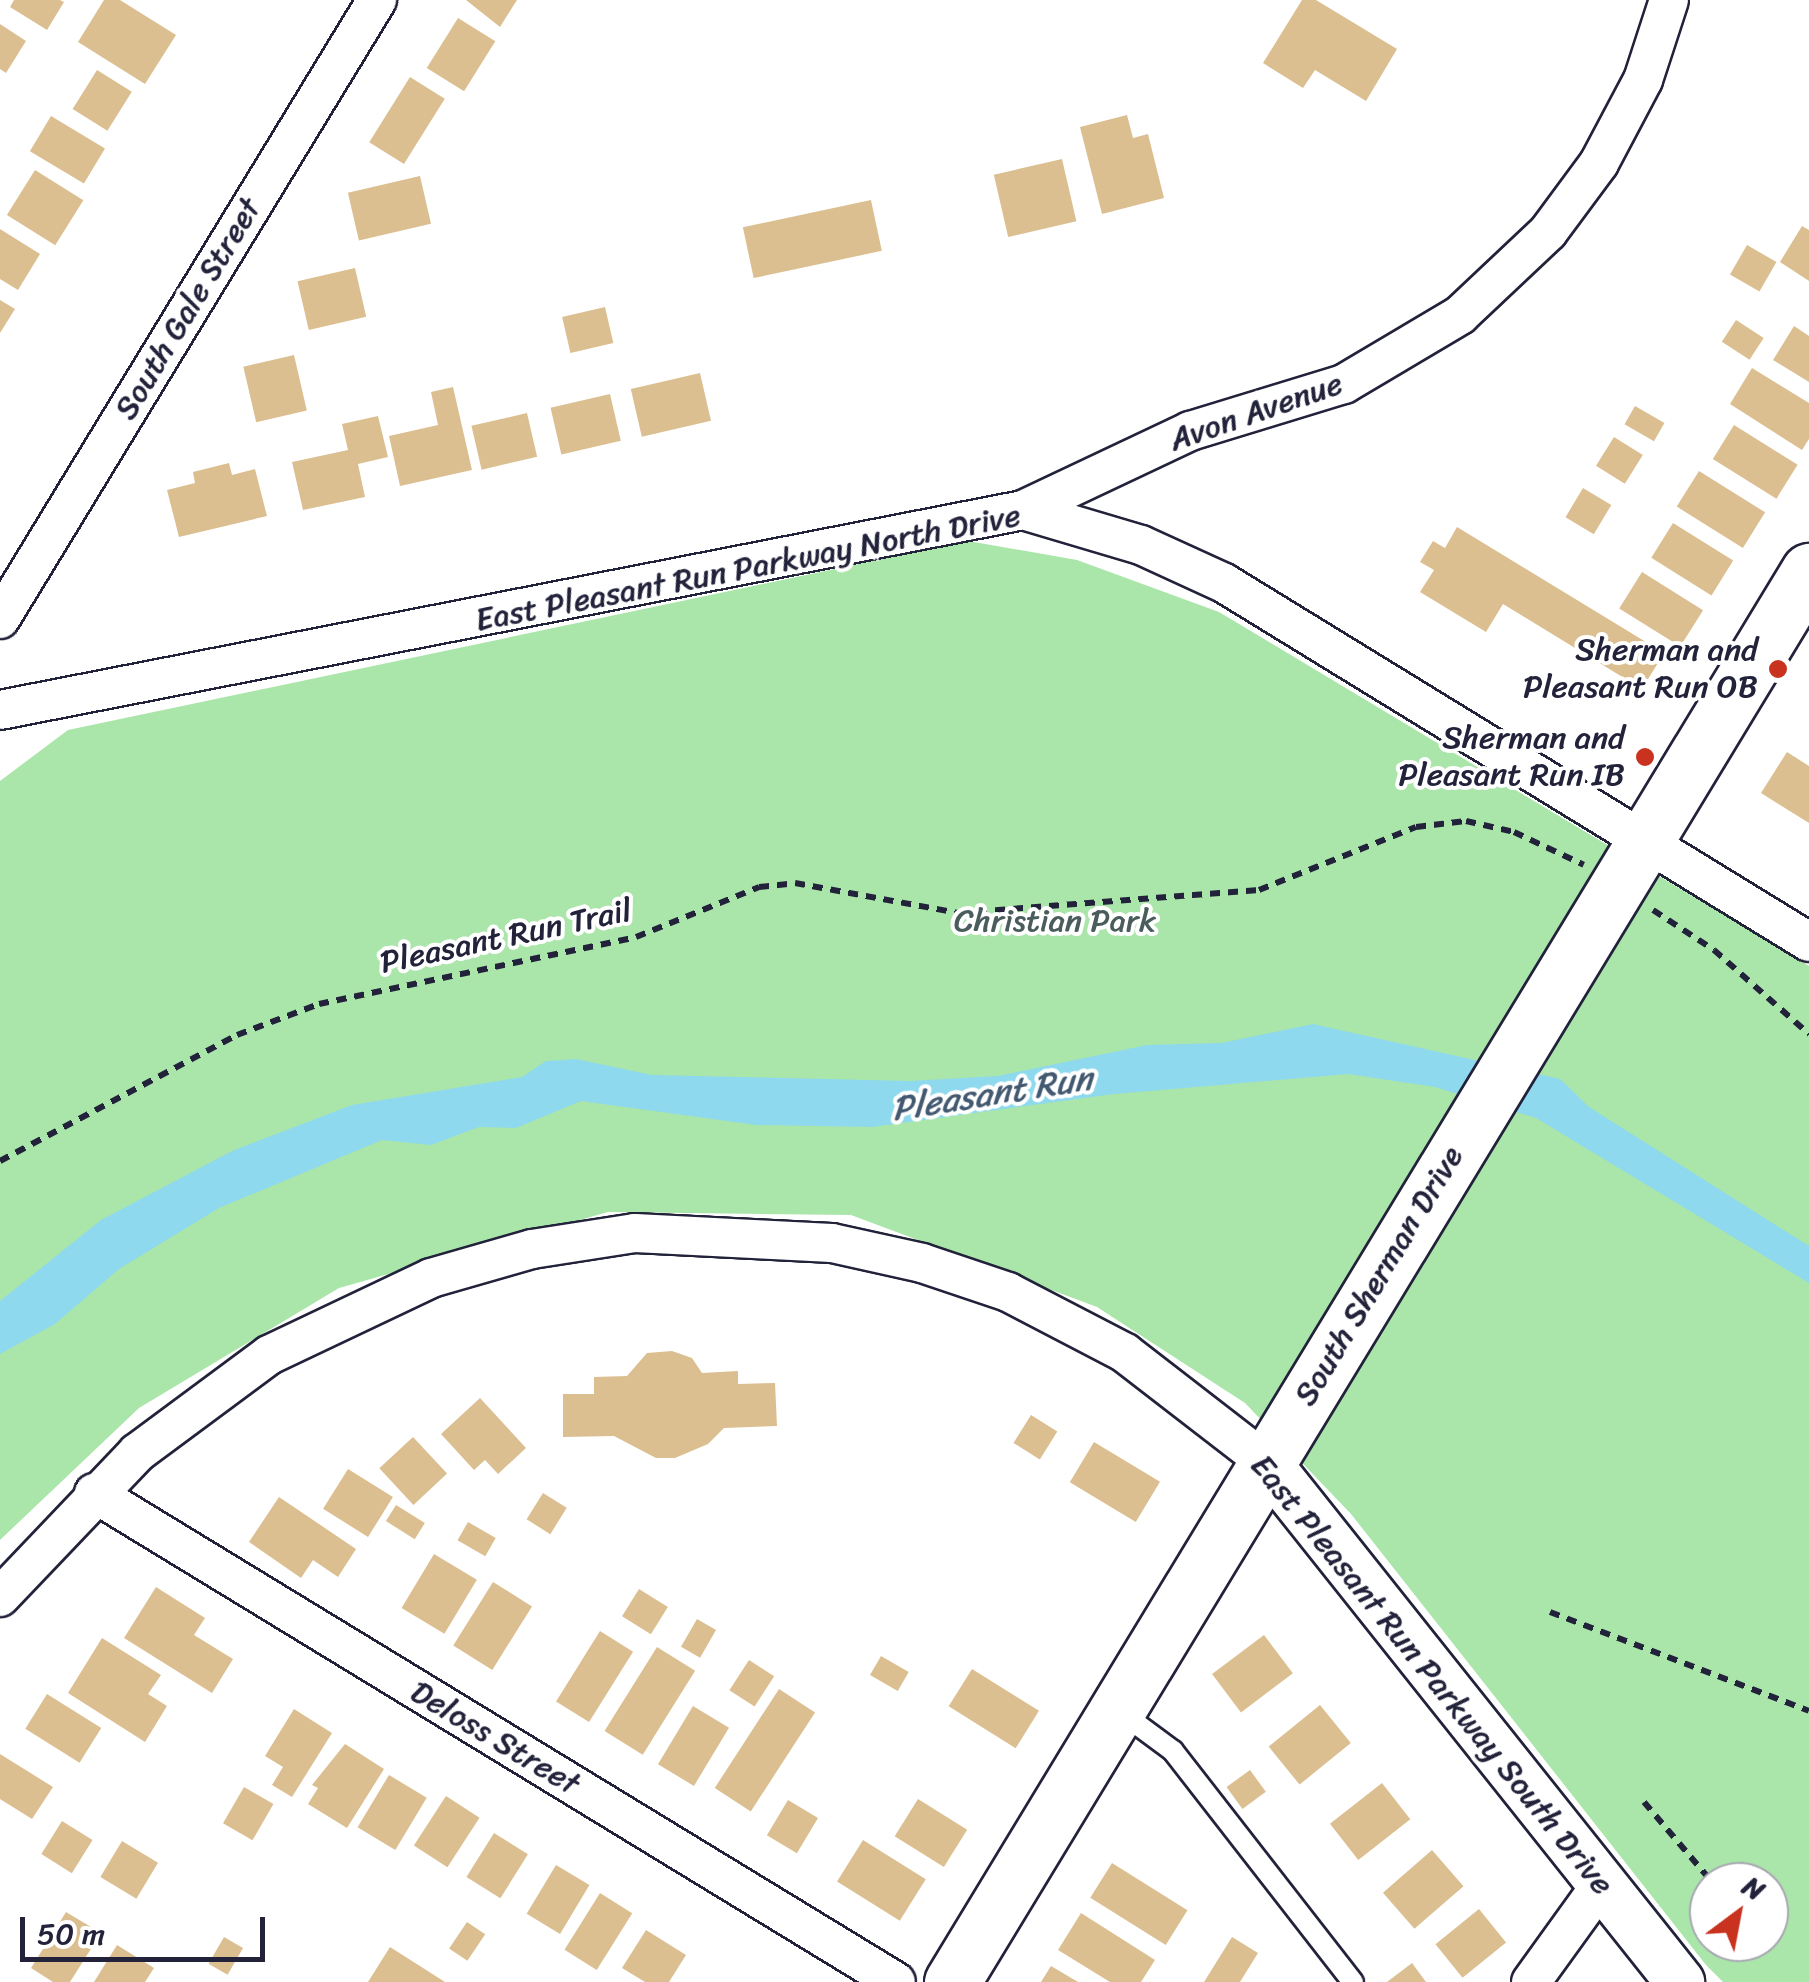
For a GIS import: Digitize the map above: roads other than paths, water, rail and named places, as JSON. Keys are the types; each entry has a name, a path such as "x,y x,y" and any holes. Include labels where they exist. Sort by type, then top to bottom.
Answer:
{"main road":[{"name":"South Sherman Drive","path":"952,1982 1809,571"}],"street":[{"name":"South Gale Street","path":"0,619 376,0"},
{"name":"Avon Avenue","path":"1023,510 1190,430 1344,384 1460,315 1548,232 1599,163 1643,80 1669,0"},
{"name":"East Pleasant Run Parkway North Drive","path":"0,710 1023,510 1141,545 1224,584 1809,942"},
{"name":"East Pleasant Run Parkway South Drive","path":"0,1598 94,1493 220,1387 362,1306 532,1249 696,1232 863,1248 1008,1292 1124,1352 1266,1462 1680,1982"},
{"name":"Deloss Street","path":"94,1493 896,1982"},
{"path":"1531,1982 1601,1885"}],"lane":[{"path":"1117,1710 1173,1750 1353,1982"}],"water":[{"name":"Pleasant Run","path":"1313,1024 1560,1079 1589,1107 1809,1246 1809,1283 1536,1118 1435,1087 1348,1074 1114,1094 872,1127 756,1125 581,1101 516,1128 479,1127 431,1145 382,1140 219,1208 119,1269 55,1324 0,1354 0,1301 101,1220 232,1151 352,1105 522,1077 546,1061 576,1059 652,1075 910,1081 998,1076 1147,1045 1221,1043"}],"place":[{"name":"Sherman and Pleasant Run OB","path":"1778,669"},
{"name":"Sherman and Pleasant Run IB","path":"1645,757"}],"park label":[{"name":"Christian Park","path":"1055,921"}]}
